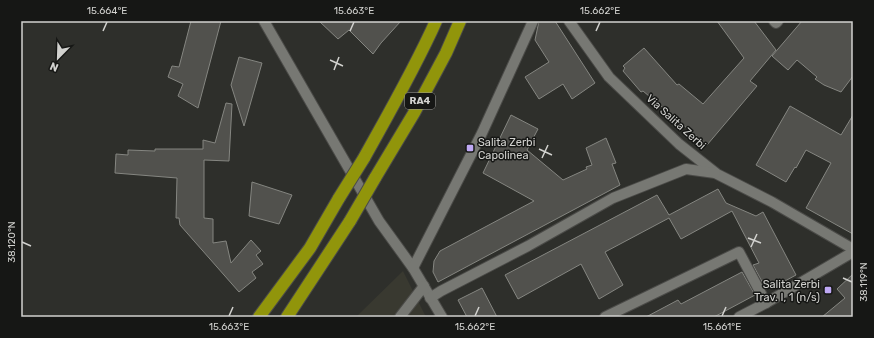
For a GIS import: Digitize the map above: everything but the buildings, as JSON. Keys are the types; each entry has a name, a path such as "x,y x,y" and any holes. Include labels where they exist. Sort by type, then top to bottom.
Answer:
{"highway":[{"name":"RA4","path":"259,317 310,248 364,158 398,98 426,44 436,21"},
{"name":"RA4","path":"287,317 350,221 414,113 446,52 460,21"}],"street":[{"path":"264,21 379,221 413,268 442,317"},
{"path":"413,268 482,133 533,21"},
{"name":"Via Salita Zerbi","path":"569,21 609,76 679,144 717,174 772,202 853,249"},
{"path":"774,21 776,23 778,21"},
{"path":"430,298 528,246 613,198 686,168 717,174"},
{"path":"605,317 739,252 766,303"},
{"path":"738,317 766,303 853,252"},
{"path":"400,317 424,286"}],"shaded area":[{"path":"403,271 426,317 356,317"}],"place":[{"name":"Salita Zerbi Capolinea","path":"470,148"},
{"name":"Salita Zerbi Trav. I, 1 (n/s)","path":"828,290"}]}
